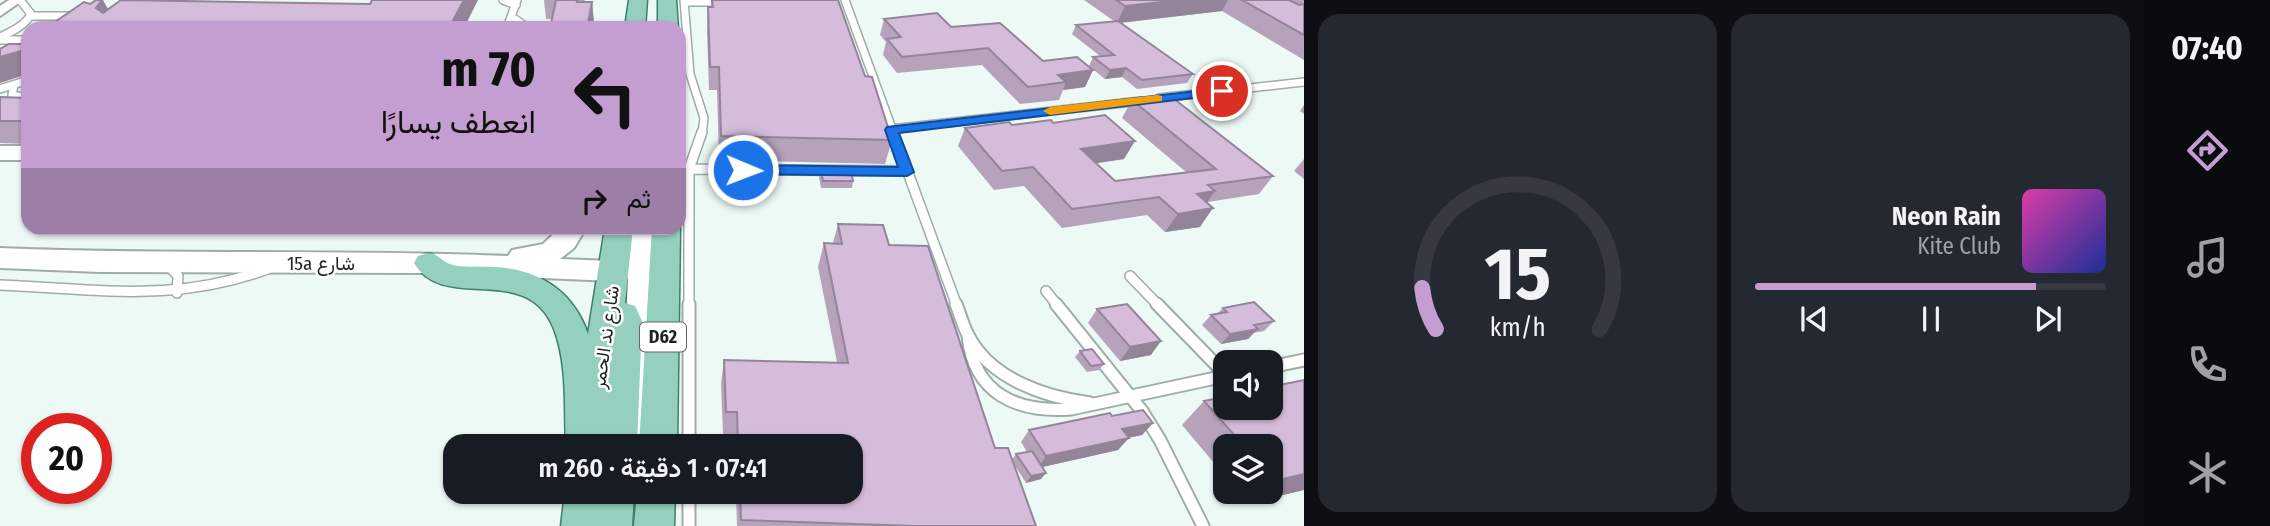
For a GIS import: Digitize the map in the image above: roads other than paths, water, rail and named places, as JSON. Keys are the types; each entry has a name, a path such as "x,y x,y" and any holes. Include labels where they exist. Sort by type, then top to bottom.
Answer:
{"main road":[{"path":"636,21 638,0"},
{"path":"671,21 678,1"},
{"path":"0,153 21,153"},
{"path":"429,263 477,257 542,255 562,246 569,235"},
{"name":"شارع ند الحمر","path":"626,235 647,255 657,434"},
{"path":"639,434 647,255 644,235"},
{"name":"15a شارع","path":"0,258 429,263 647,255"},
{"name":"شارع ند الحمر","path":"589,434 608,314 647,255"},
{"path":"429,263 434,269 451,275 525,283 549,296 558,305 572,332 576,350 586,434"},
{"path":"608,314 621,313 626,321 619,434"},
{"path":"581,526 583,504"},
{"path":"612,526 614,504"},
{"path":"638,504 641,526"},
{"path":"654,526 655,504"}],"street":[{"path":"0,12 19,0"}],"lane":[{"path":"19,0 31,16"},
{"path":"503,0 517,2 510,21"},
{"path":"681,21 678,1 724,2"},
{"path":"832,2 845,1 968,336 978,352 1016,382 1066,401 1090,403"},
{"path":"64,21 77,10"},
{"path":"25,21 31,16 86,16 82,19"},
{"path":"512,18 517,21"},
{"path":"0,38 21,24"},
{"path":"0,38 9,43"},
{"path":"0,46 21,40"},
{"path":"686,50 690,74 704,118 702,135 689,169 689,434"},
{"path":"0,89 21,82"},
{"path":"891,130 1304,82"},
{"path":"12,95 14,85"},
{"path":"0,100 12,95 21,97"},
{"path":"689,169 907,172"},
{"path":"165,262 177,273 180,280 177,293"},
{"path":"0,285 149,294 177,293 232,283 283,262"},
{"path":"1129,276 1213,362"},
{"path":"1046,291 1129,395 1160,440 1203,526"},
{"path":"968,336 967,351 973,368 987,384 1006,398 1029,408 1052,413 1073,411 1090,403 1213,377"},
{"path":"1283,365 1302,362"},
{"path":"689,504 689,526"}]}
